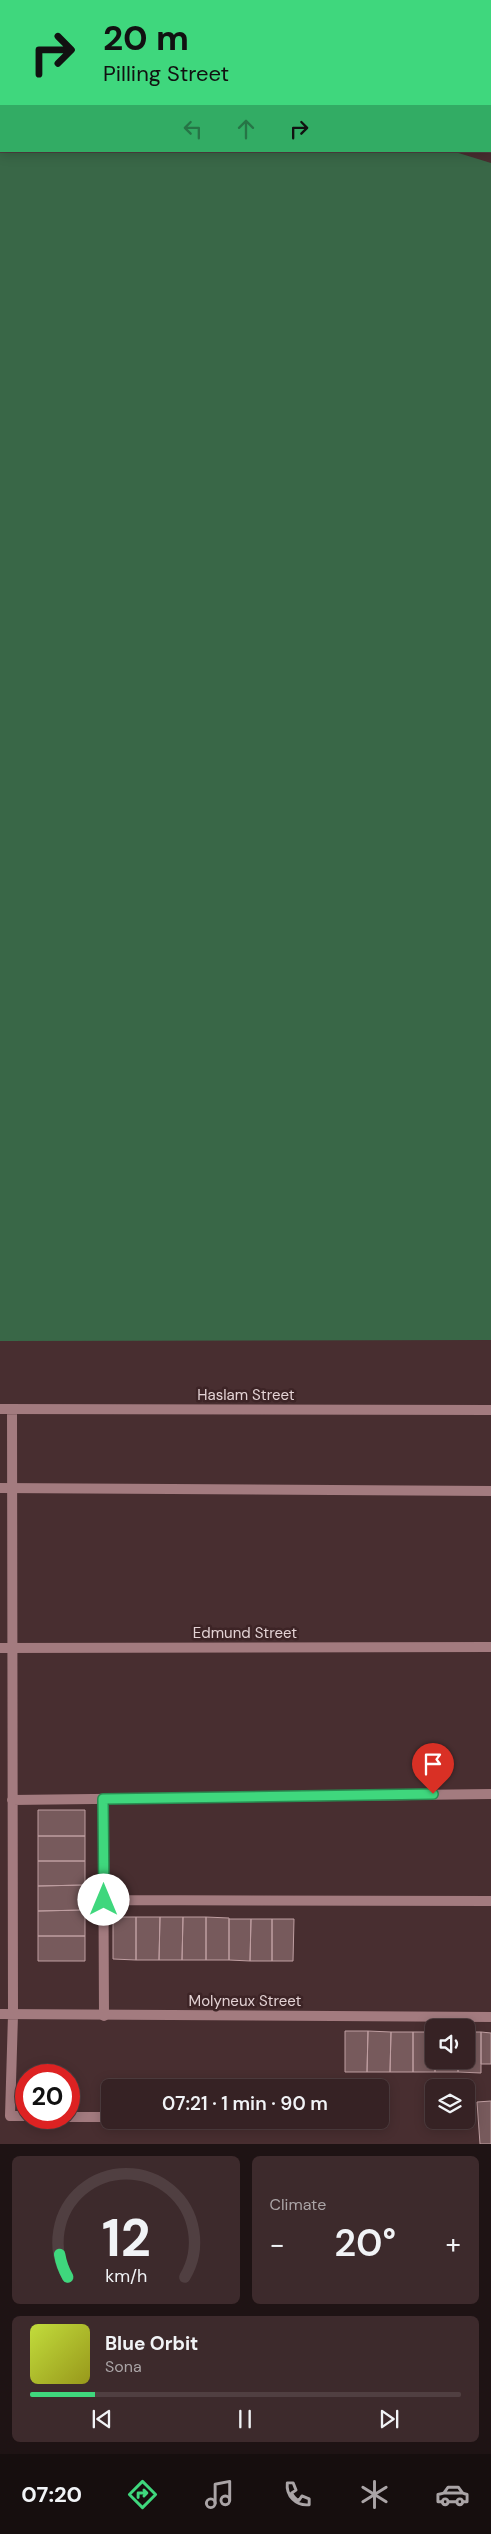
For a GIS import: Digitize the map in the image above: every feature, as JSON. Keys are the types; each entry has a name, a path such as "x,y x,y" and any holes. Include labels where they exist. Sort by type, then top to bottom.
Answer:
{"street":[{"name":"Haslam Street","path":"0,1409 491,1410"},
{"path":"12,1409 13,2016 10,2116 15,2116"},
{"path":"0,1488 491,1491"},
{"name":"Edmund Street","path":"0,1648 491,1647"},
{"path":"12,1800 491,1794"},
{"path":"103,1799 104,2016"},
{"path":"104,1900 491,1902"},
{"name":"Molyneux Street","path":"0,2014 13,2016 491,2017"},
{"path":"80,2117 101,2117"}],"green space":[{"path":"0,152 455,152 491,163 491,1340 0,1341"}],"building":[{"path":"38,1810 85,1810 85,1836 38,1836"},
{"path":"38,1836 85,1836 85,1861 38,1861"},
{"path":"38,1861 85,1861 85,1885 38,1886"},
{"path":"85,1885 85,1910 38,1911 38,1886"},
{"path":"85,1910 85,1936 38,1936 38,1911"},
{"path":"113,1917 136,1917 136,1960 113,1959"},
{"path":"136,1917 160,1917 159,1960 136,1960"},
{"path":"160,1917 183,1917 182,1960 159,1960"},
{"path":"183,1917 206,1917 206,1960 182,1960"},
{"path":"206,1917 229,1918 229,1960 206,1960"},
{"path":"229,1919 251,1919 250,1961 229,1960"},
{"path":"251,1919 272,1919 272,1961 250,1961"},
{"path":"272,1919 294,1919 293,1961 272,1961"},
{"path":"38,1936 85,1936 85,1961 38,1961"},
{"path":"345,2031 368,2031 367,2072 345,2072"},
{"path":"368,2031 391,2032 390,2072 367,2072"},
{"path":"391,2032 413,2032 413,2072 390,2072"},
{"path":"413,2032 425,2032 425,2069 435,2069 435,2072 413,2072"},
{"path":"475,2032 481,2032 481,2073 458,2072 458,2069 475,2069"},
{"path":"481,2032 491,2033 491,2064 481,2064"},
{"path":"435,2069 458,2069 458,2072 435,2072"},
{"path":"491,2101 491,2144 480,2144 477,2102"}],"route":[{"path":"104,1900 103,1799 433,1794"}]}
